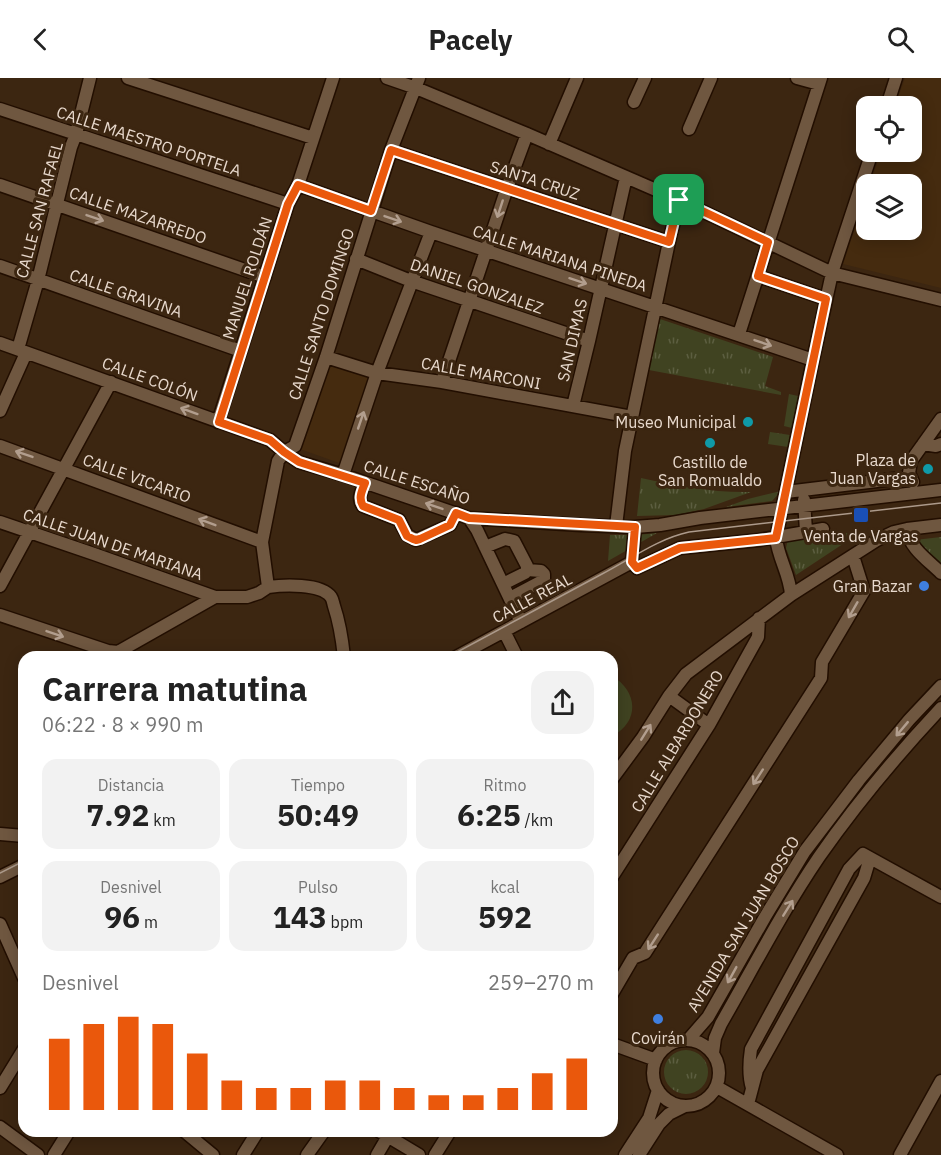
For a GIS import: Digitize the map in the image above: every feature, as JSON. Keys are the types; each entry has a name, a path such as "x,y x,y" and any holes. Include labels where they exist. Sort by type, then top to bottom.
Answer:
{"street":[{"name":"CALLE SAN RAFAEL","path":"0,411 22,351 90,78"},
{"path":"128,78 313,138"},
{"name":"MANUEL ROLDÁN","path":"219,422 288,204 298,185 333,78"},
{"path":"387,78 417,83 549,144 679,200 832,273 940,299"},
{"path":"549,144 577,78"},
{"path":"634,102 645,78"},
{"path":"689,129 711,78"},
{"path":"739,334 820,81 797,78"},
{"path":"890,96 896,78"},
{"name":"CALLE SANTO DOMINGO","path":"268,587 262,542 278,460 283,451 295,446 326,357 391,150 417,83"},
{"name":"CALLE MAESTRO PORTELA","path":"0,109 288,204"},
{"path":"442,382 527,134"},
{"name":"SANTA CRUZ","path":"391,150 669,242"},
{"path":"791,595 791,583 777,549 776,538 832,273 869,162"},
{"name":"SAN DIMAS","path":"573,406 626,177"},
{"name":"CALLE MAZARREDO","path":"0,185 265,277"},
{"name":"CALLE MARIANA PINEDA","path":"298,185 486,251 813,360"},
{"path":"616,526 625,451 679,200"},
{"path":"343,475 376,373 431,232"},
{"name":"DANIEL GONZALEZ","path":"356,260 589,341"},
{"name":"CALLE GRAVINA","path":"0,266 241,351"},
{"path":"758,276 826,299"},
{"name":"CALLE COLÓN","path":"0,343 270,440 283,451"},
{"name":"CALLE MARCONI","path":"326,357 376,373 442,382 632,417"},
{"path":"0,586 111,382"},
{"path":"926,492 910,477 909,466 941,419"},
{"path":"923,444 936,446 941,444"},
{"name":"CALLE VICARIO","path":"0,446 262,542"},
{"name":"CALLE ESCAÑO","path":"283,451 299,462 469,518 635,527 941,490"},
{"path":"786,492 910,477"},
{"path":"365,483 360,496 363,506 399,520 407,536 413,539 420,539 450,525 456,513"},
{"path":"803,490 806,531"},
{"path":"469,518 521,622"},
{"name":"CALLE JUAN DE MARIANA","path":"0,522 215,597"},
{"path":"618,771 669,696 687,674 759,618 877,540 894,532 941,525"},
{"path":"635,527 628,564 637,568 680,548 776,538 824,529"},
{"path":"907,529 912,544 941,573"},
{"path":"485,547 505,539 514,541 527,570"},
{"path":"618,984 633,958 645,953 821,678 822,662 864,591 853,556"},
{"name":"CALLE REAL","path":"467,651 628,564"},
{"path":"503,584 527,570 542,571 544,574 543,580 510,598"},
{"path":"124,651 215,597 247,597 268,587 287,585 316,589 331,597 340,624 343,651"},
{"path":"0,615 108,651"},
{"name":"CALLE ALBARDONERO","path":"618,868 710,725 758,636 759,618"},
{"path":"504,631 514,651"},
{"name":"AVENIDA SAN JUAN BOSCO","path":"688,1040 708,1017 805,851 859,780 941,686"},
{"path":"669,696 710,725"},
{"name":"AVENIDA SAN JUAN BOSCO","path":"713,1053 721,1024 818,858 869,789 941,708"},
{"path":"0,834 18,836"},
{"path":"752,1088 749,1060 751,1049 849,869 864,854 941,897"},
{"path":"748,1104 757,1070 864,878 870,858"},
{"path":"0,877 18,868"},
{"path":"0,924 18,964"},
{"path":"688,1040 706,1046 713,1053 720,1069 719,1078 717,1087 704,1101 685,1106 674,1104 658,1090 653,1070 661,1052 669,1045 688,1040"},
{"path":"618,1046 656,1060"},
{"path":"0,1088 18,1059"},
{"path":"900,1155 941,1082"},
{"path":"717,1087 837,1155"},
{"path":"625,1155 649,1118 658,1090"},
{"path":"639,1155 659,1124 669,1114 685,1106"},
{"path":"0,1127 38,1155"},
{"path":"54,1155 65,1137"},
{"path":"193,1137 213,1155"},
{"path":"243,1155 254,1137"},
{"path":"307,1155 320,1137"},
{"path":"377,1155 384,1137"},
{"path":"392,1137 419,1155"},
{"path":"435,1155 446,1137"}],"shaded area":[{"path":"905,78 941,78 941,288 843,264 856,225 856,240 922,240 922,174 873,174 878,162 922,162 922,96 899,96"},
{"path":"330,362 372,377 342,464 300,449"}],"green space":[{"path":"660,319 773,357 765,386 781,392 781,395 649,370"},
{"path":"789,394 798,396 792,428 784,426"},
{"path":"770,432 790,435 788,447 768,444"},
{"path":"641,478 696,488 751,492 704,509 676,515 637,516"},
{"path":"781,491 772,501 726,507 748,499"},
{"path":"857,532 858,534 796,575 786,548 788,539"},
{"path":"657,533 608,561 610,535"},
{"path":"941,537 941,569 915,540"},
{"path":"618,680 627,690 632,706 631,715 618,732"},
{"path":"686,1050 702,1056 708,1072 702,1088 686,1094 670,1088 664,1072 670,1056"}],"tram line":[{"path":"459,651 644,550 677,535 941,503"},
{"path":"0,873 18,864"}],"place":[{"name":"Museo Municipal","path":"748,422"},
{"name":"Castillo de San Romualdo","path":"710,443"},
{"name":"Plaza de Juan Vargas","path":"928,469"},
{"name":"Venta de Vargas","path":"861,515"},
{"name":"Gran Bazar","path":"924,586"},
{"name":"Covirán","path":"658,1019"}],"route":[{"path":"391,150 669,242 679,200 768,242 758,276 826,299 776,538 680,548 637,568 632,562 635,527 469,518 456,513 450,525 420,539 413,539 407,536 399,520 363,506 360,496 365,483 299,462 270,440 219,422 288,204 298,185 371,211 391,150"}]}
